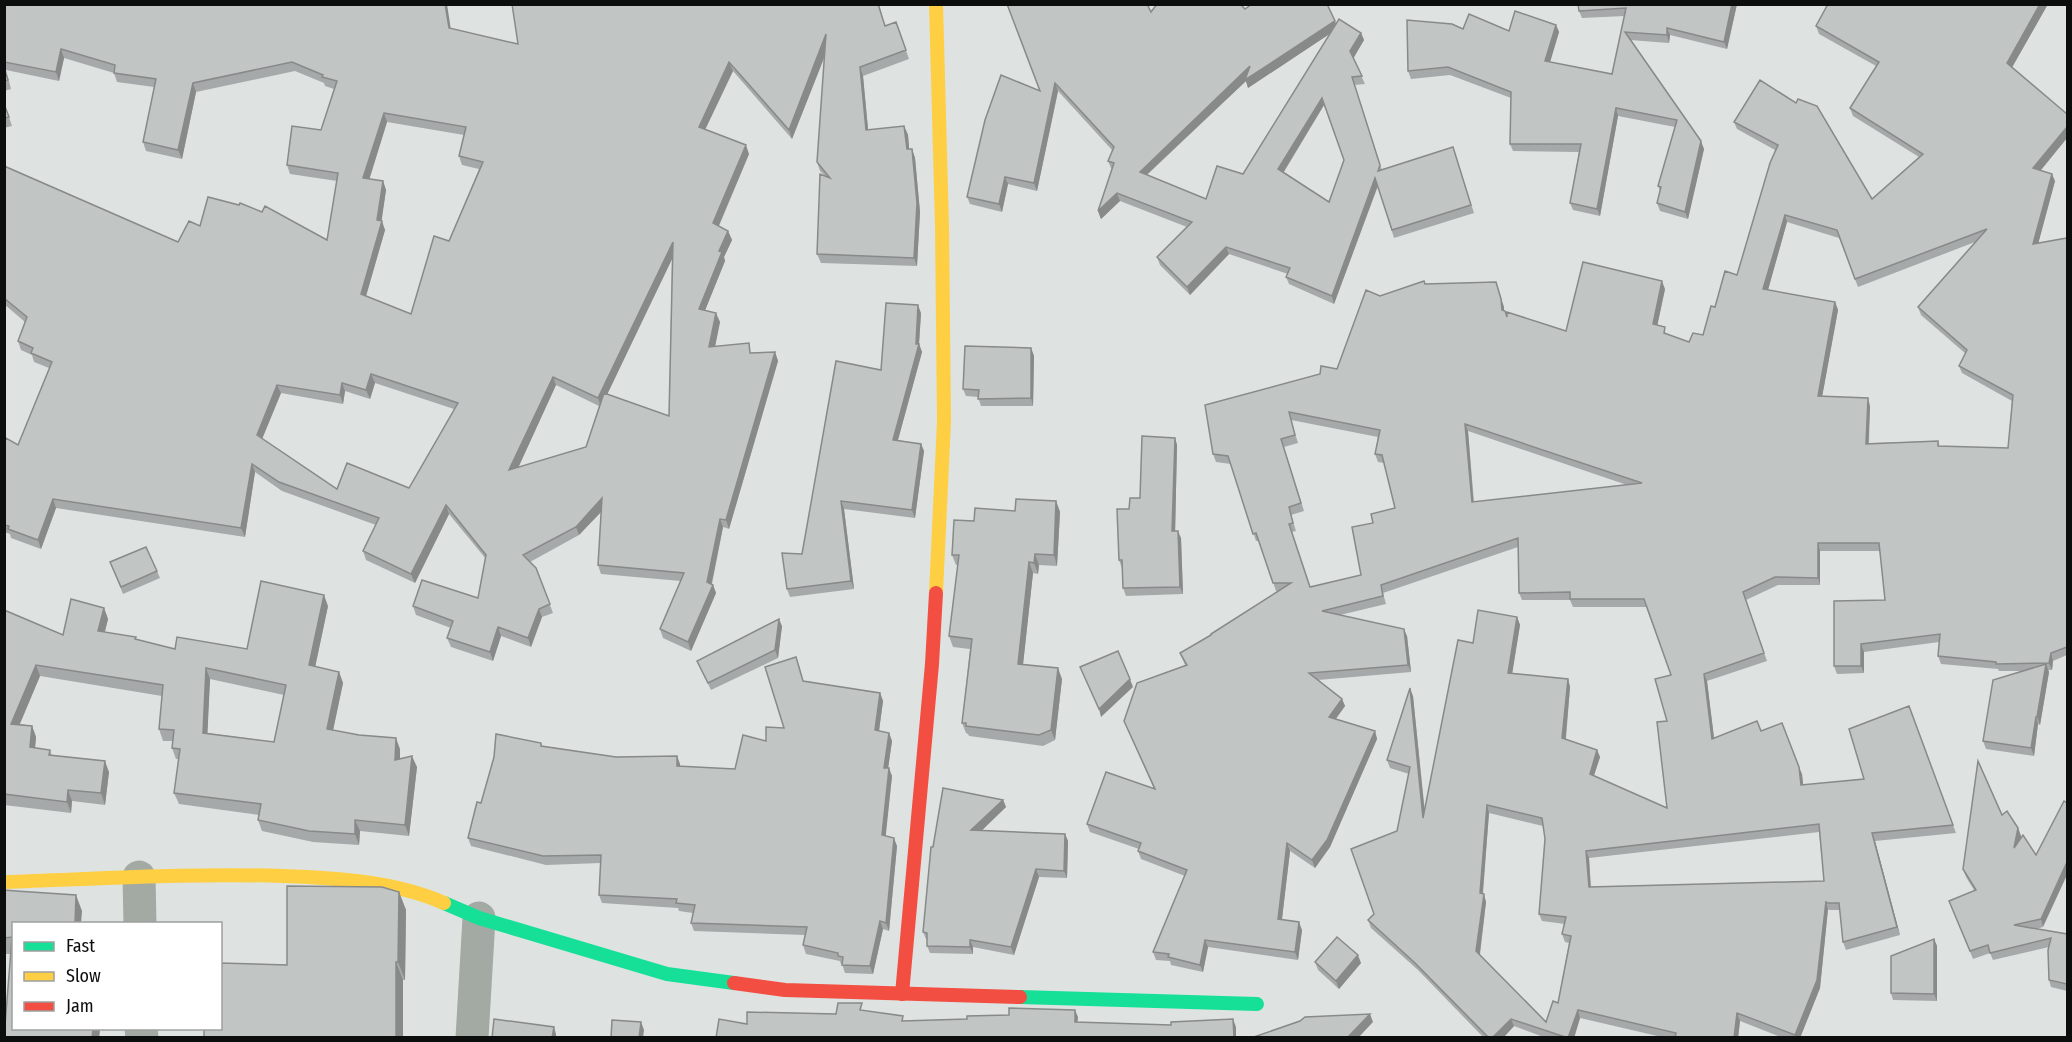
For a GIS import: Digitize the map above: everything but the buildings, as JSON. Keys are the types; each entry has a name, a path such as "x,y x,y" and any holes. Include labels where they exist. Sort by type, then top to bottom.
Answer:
{"street":[{"path":"902,994 932,664 944,421 936,4"},
{"path":"4,882 232,874 328,878 388,886 435,899 479,918 667,974 785,990 1257,1004"},
{"path":"140,877 140,922"},
{"path":"472,1038 479,918"}],"traffic: fast":[{"path":"444,903 479,918 667,974 734,983"},
{"path":"1020,997 1257,1004"}],"traffic: slow":[{"path":"936,4 944,421 936,593"},
{"path":"4,882 178,876 303,877 385,885 444,903"}],"traffic: jam":[{"path":"902,994 932,664 936,593"},
{"path":"734,983 785,990 1020,997"}]}
